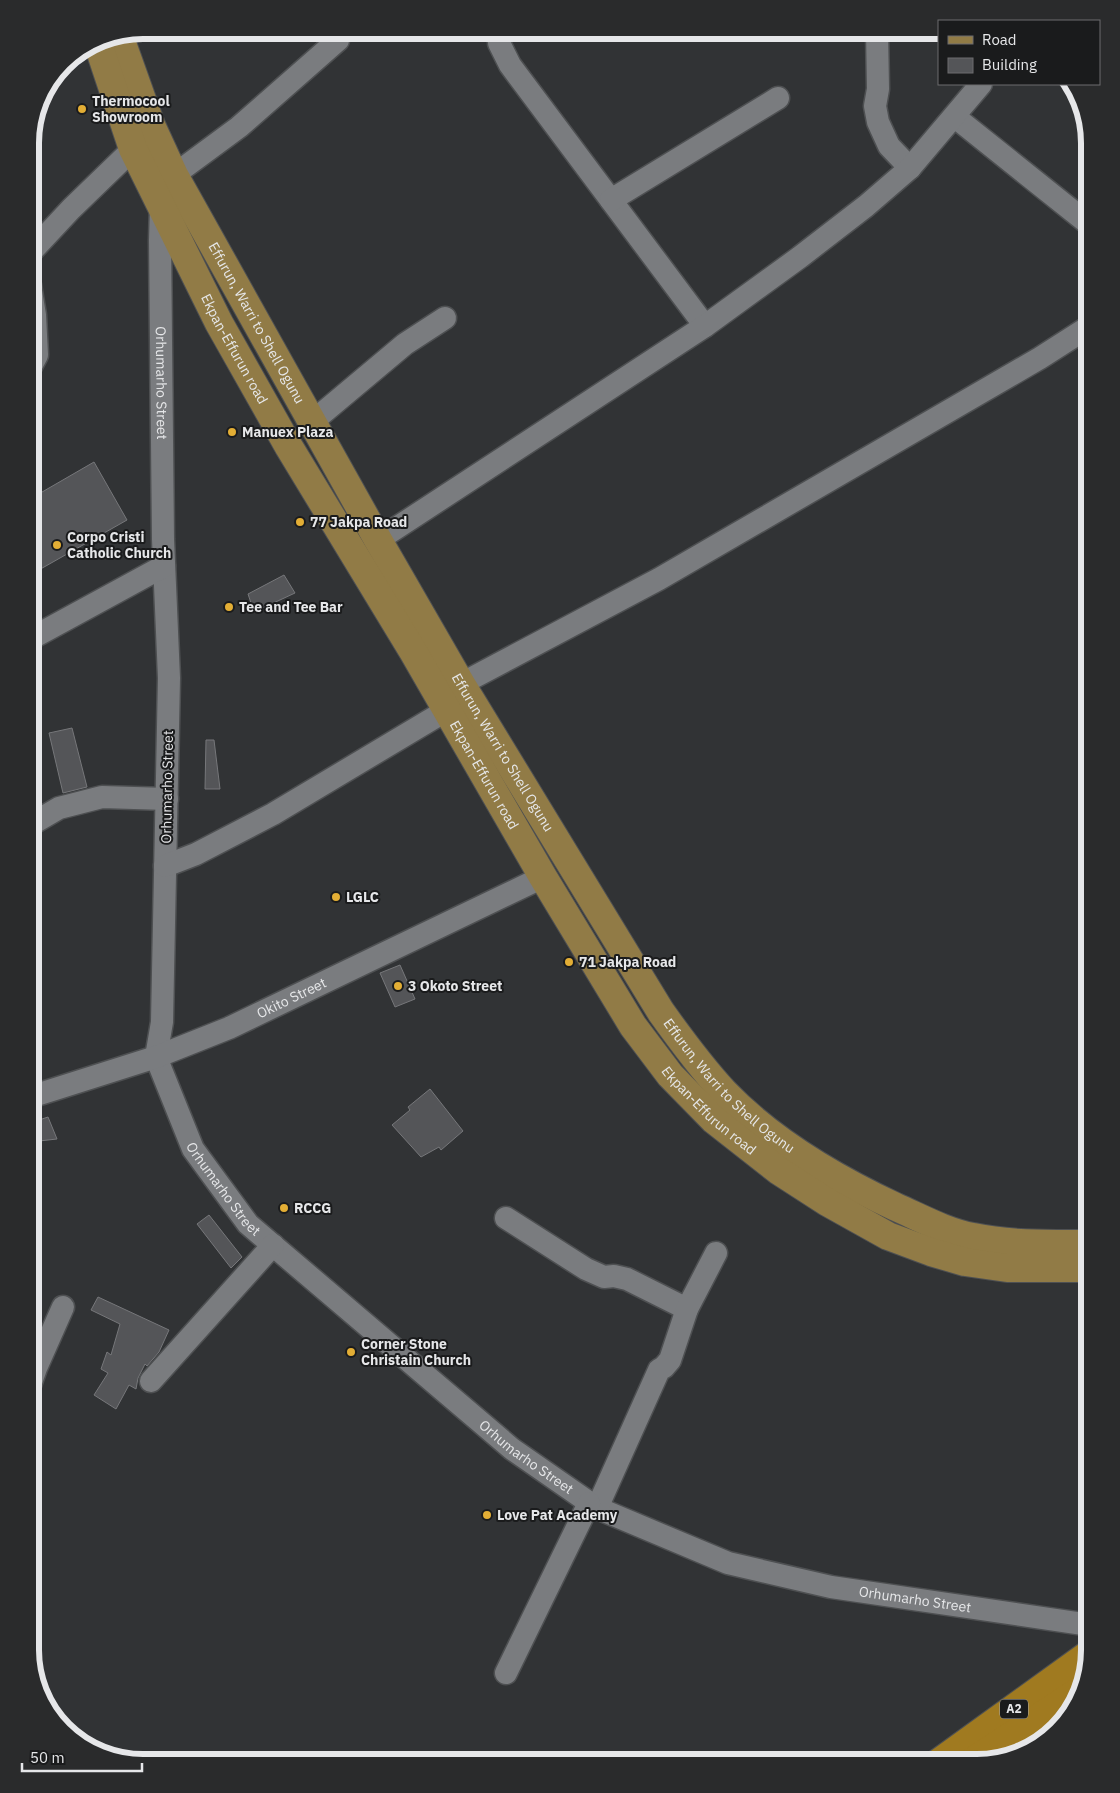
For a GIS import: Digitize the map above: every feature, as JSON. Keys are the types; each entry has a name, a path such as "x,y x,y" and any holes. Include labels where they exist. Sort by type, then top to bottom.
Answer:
{"highway":[{"name":"A2","path":"950,1754 1080,1660"},
{"name":"A2","path":"984,1754 1069,1697"}],"main road":[{"name":"Effurun, Warri to Shell Ogunu","path":"121,41 151,125 174,175 378,540 461,684 661,1012 691,1054 725,1093 764,1129 844,1182 932,1224 972,1237 1012,1243 1081,1244"},
{"name":"Ekpan-Effurun road","path":"100,49 133,149 219,324 289,447 447,710 543,877 633,1026 670,1075 714,1120 779,1171 827,1202 888,1236 931,1252 974,1263 1007,1268 1081,1268"},
{"path":"633,1026 661,1012"}],"street":[{"path":"499,39 499,43 510,65 705,326"},
{"path":"877,39 878,89 875,106 878,122 889,146 910,168"},
{"path":"174,175 239,127 338,40"},
{"path":"378,540 705,326 808,252 910,168 981,85"},
{"path":"611,200 778,98"},
{"path":"954,117 1081,218"},
{"path":"39,244 133,149"},
{"name":"Orhumarho Street","path":"161,205 164,566 169,678 162,1022 156,1057 194,1150 248,1224 512,1448 593,1505 728,1563 831,1587 1081,1624"},
{"path":"312,422 405,344 445,318"},
{"path":"461,684 659,578 1022,368 1081,332"},
{"path":"39,633 164,566"},
{"path":"165,866 196,854 273,814 447,710"},
{"path":"39,820 59,808 102,797 167,799"},
{"name":"Okito Street","path":"39,1093 156,1057 229,1028 543,877"},
{"path":"506,1218 586,1269 604,1277 614,1276 627,1279 687,1309"},
{"path":"152,1381 273,1245"},
{"path":"506,1673 593,1505 658,1370 664,1367 670,1360 687,1309 716,1253"},
{"path":"39,1361 63,1308"}],"water":[{"path":"97,50 64,75 85,56"}],"building":[{"name":"Corpo Cristi Catholic Church","path":"94,462 127,520 39,570 39,494"},
{"path":"284,575 295,593 254,612 248,594"},
{"path":"72,728 87,787 63,793 49,733"},
{"path":"206,740 214,740 220,789 205,789"},
{"name":"3 Okoto Street","path":"400,965 415,999 395,1007 380,973"},
{"path":"430,1089 463,1131 441,1150 439,1147 421,1157 392,1125 410,1110 408,1107"},
{"path":"48,1117 57,1139 39,1141 39,1120"},
{"path":"209,1215 242,1257 231,1268 197,1224"},
{"path":"98,1297 169,1330 159,1352 147,1366 145,1364 138,1378 136,1389 129,1385 116,1409 94,1395 108,1373 101,1369 107,1352 111,1355 120,1324 91,1310"}],"place":[{"name":"Thermocool Showroom","path":"82,109"},
{"name":"Manuex Plaza","path":"232,432"},
{"name":"77 Jakpa Road","path":"300,522"},
{"name":"Corpo Cristi Catholic Church","path":"57,545"},
{"name":"Tee and Tee Bar","path":"229,607"},
{"name":"LGLC","path":"336,897"},
{"name":"71 Jakpa Road","path":"569,962"},
{"name":"3 Okoto Street","path":"398,986"},
{"name":"RCCG","path":"284,1208"},
{"name":"Corner Stone Christain Church","path":"351,1352"},
{"name":"Love Pat Academy","path":"487,1515"}]}
